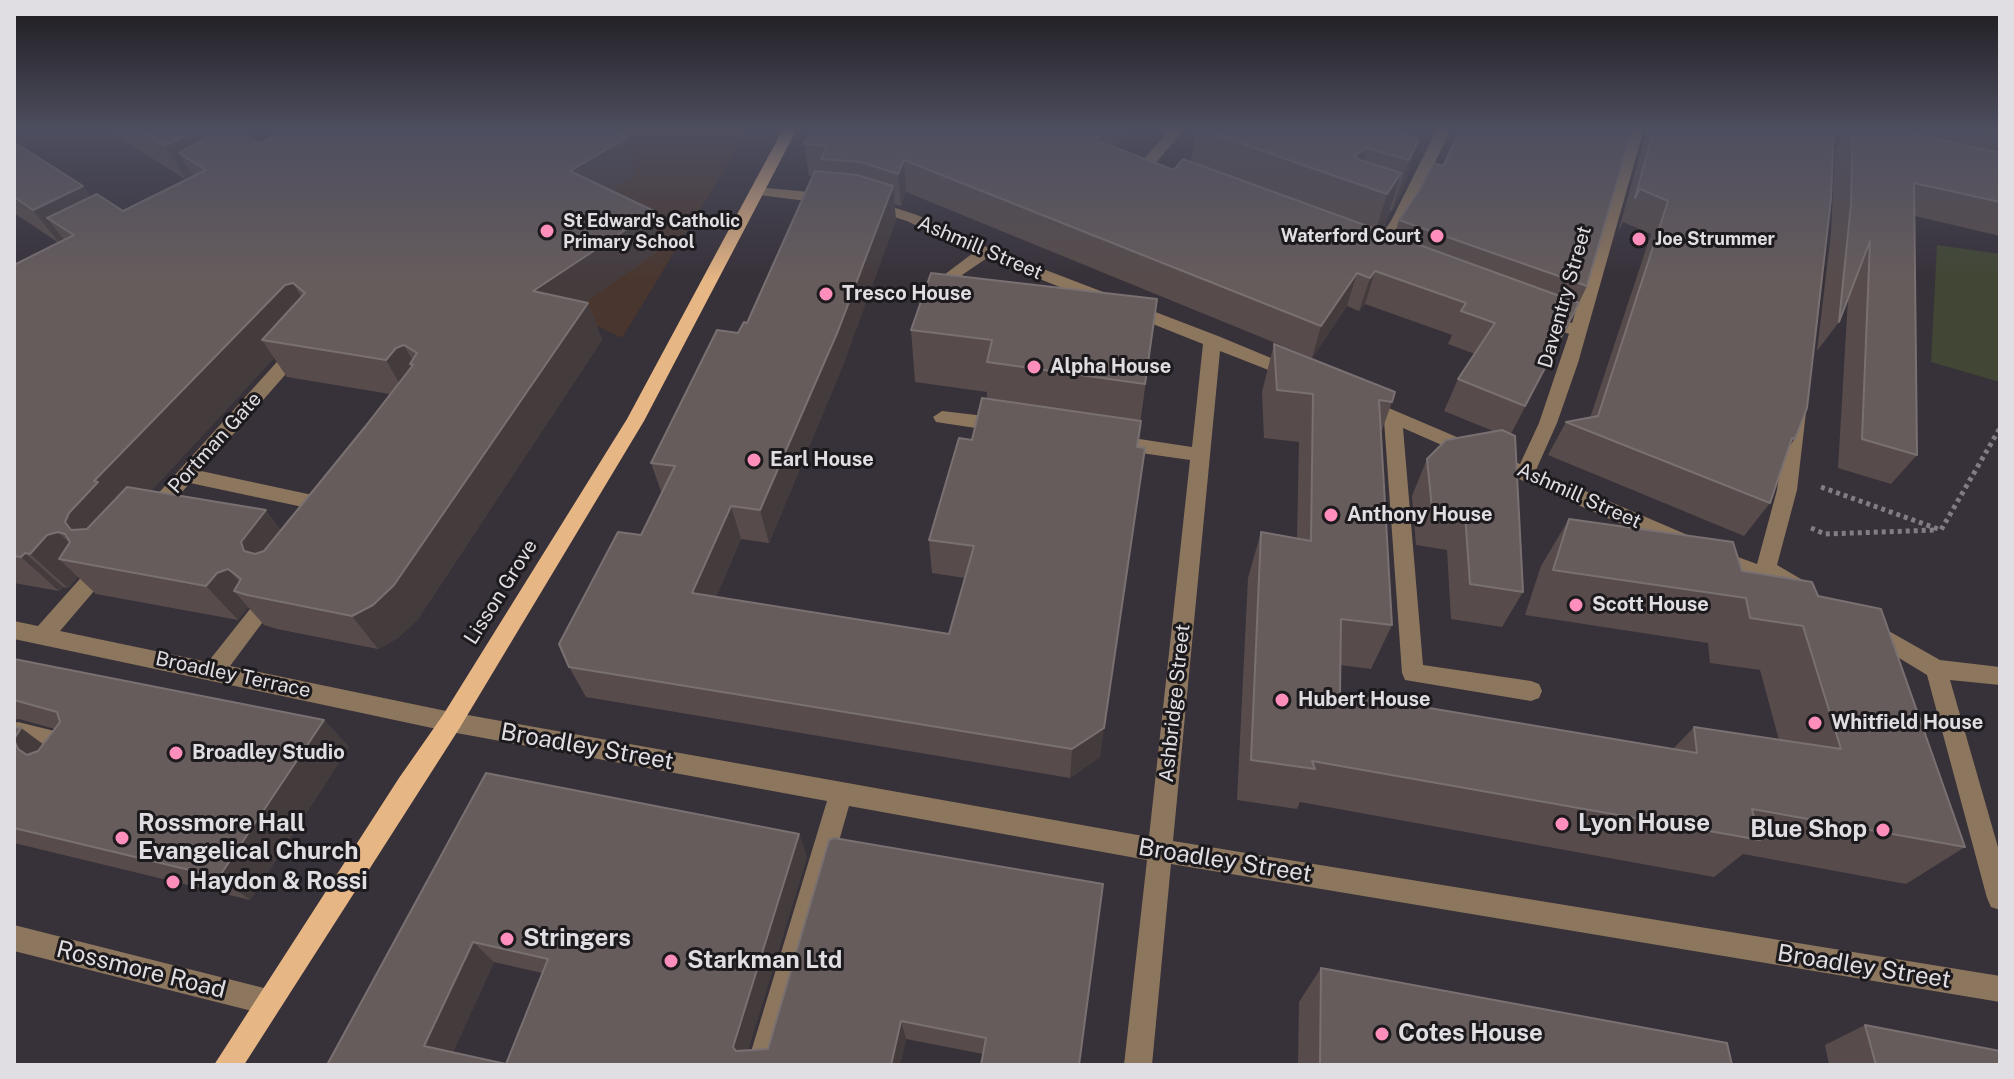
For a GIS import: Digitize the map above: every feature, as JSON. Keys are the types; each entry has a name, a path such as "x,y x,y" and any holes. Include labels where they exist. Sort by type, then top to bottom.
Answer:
{"main road":[{"name":"Lisson Grove","path":"228,1065 451,722 635,421 762,179"}],"street":[{"path":"1375,257 1391,219 1414,179"},
{"name":"Daventry Street","path":"1525,473 1548,423 1569,363 1622,179"},
{"name":"Ashmill Street","path":"756,191 848,200 912,218 985,252 1310,381"},
{"path":"963,284 952,275 985,252"},
{"path":"1530,314 1576,331"},
{"name":"Portman Gate","path":"145,522 316,328"},
{"name":"Ashbridge Street","path":"1138,1065 1212,340"},
{"name":"Ashmill Street","path":"1351,399 1749,571 1766,569 1824,601"},
{"path":"1766,569 1790,476 1799,400"},
{"path":"1393,416 1413,673 1531,691"},
{"path":"942,417 1020,428"},
{"path":"1097,440 1201,455"},
{"path":"187,475 335,507"},
{"path":"42,636 93,578"},
{"path":"214,671 257,615"},
{"path":"1858,621 1936,669 2000,676"},
{"name":"Broadley Terrace","path":"14,630 451,722"},
{"path":"1936,669 2000,898"},
{"name":"Broadley Street","path":"451,722 1160,850 2000,989"},
{"path":"18,732 81,747 65,767"},
{"path":"761,1065 841,793"},
{"name":"Rossmore Road","path":"14,938 268,1002"}],"path":[{"path":"1941,530 2000,428"},
{"path":"1790,476 1941,530"},
{"path":"1812,528 1825,534 1941,530"}],"shaded area":[{"path":"560,179 718,179 622,338 480,269"}],"green space":[{"path":"1937,245 2000,254 2000,382 1931,362"}],"building":[{"path":"14,179 73,179 83,186 33,210 14,197"},
{"path":"187,179 588,179 654,211 533,291 588,303 394,585 373,605 352,616 234,591 241,579 228,569 217,573 206,586 59,559 70,542 65,534 58,532 47,535 30,554 14,556 14,265 74,235 47,218 97,194 123,211","holes":["293,283 305,293 262,340 386,360 396,348 404,345 417,353 410,364 413,365 264,551 255,554 244,551 241,542 266,510 127,487 87,529 71,530 65,522 69,513 98,482 94,481 285,285"]},
{"path":"811,179 871,179 893,186 838,331 760,510 731,506 692,593 949,634 974,546 929,540 959,438 972,440 982,398 1141,421 1137,447 1145,448 1104,728 1072,749 569,667 559,644 618,532 641,535 675,466 651,463 717,330 738,333 744,322 747,323"},
{"path":"953,179 1239,179 1579,303 1525,406 1458,379 1495,323 1461,311 1466,303 1375,271 1370,278 1357,273 1321,326"},
{"path":"1345,179 1397,179 1387,194"},
{"path":"1425,179 1618,179 1587,286 1399,220"},
{"path":"1640,179 1832,179 1807,408 1795,439 1792,438 1770,503 1566,422 1598,416 1668,201 1640,189 1635,198"},
{"path":"1852,179 2000,179 2000,202 1914,183 1917,455 1862,439 1870,241 1839,322"},
{"path":"931,273 1157,299 1145,384 987,362 992,340 911,330"},
{"path":"1274,344 1395,392 1392,402 1379,400 1392,625 1341,619 1340,693 1697,753 1694,727 1841,749 1803,626 1750,618 1746,598 1553,570 1569,519 1733,542 1742,571 1812,582 1818,596 1881,609 1965,847 1752,809 1760,840 1312,761 1315,769 1251,760 1261,532 1311,541 1313,394 1277,390"},
{"path":"1502,430 1515,436 1523,592 1470,584 1465,514 1432,509 1427,459 1446,440"},
{"path":"14,659 324,720 219,877 14,828 14,740 18,749 27,755 38,751 60,722 57,712 14,700"},
{"path":"14,727 21,728 14,739"},
{"path":"486,773 799,834 733,1047 736,1051 768,1049 829,840 834,838 1103,884 1079,1065 981,1065 986,1038 901,1021 891,1065 327,1065","holes":["473,942 548,959 506,1064 424,1046"]},
{"path":"1321,968 1727,1043 1732,1065 1320,1065"},
{"path":"1865,1025 2000,1051 2000,1065 1876,1065"}],"place":[{"name":"St Edward's Catholic Primary School","path":"547,231"},
{"name":"Waterford Court","path":"1437,236"},
{"name":"Joe Strummer","path":"1639,239"},
{"name":"Tresco House","path":"826,294"},
{"name":"Alpha House","path":"1034,367"},
{"name":"Earl House","path":"754,460"},
{"name":"Anthony House","path":"1331,515"},
{"name":"Scott House","path":"1576,605"},
{"name":"Hubert House","path":"1282,700"},
{"name":"Whitfield House","path":"1815,723"},
{"name":"Broadley Studio","path":"176,753"},
{"name":"Lyon House","path":"1562,824"},
{"name":"Blue Shop","path":"1883,830"},
{"name":"Rossmore Hall Evangelical Church","path":"122,838"},
{"name":"Haydon & Rossi","path":"173,882"},
{"name":"Stringers","path":"507,939"},
{"name":"Starkman Ltd","path":"671,961"},
{"name":"Cotes House","path":"1382,1034"}]}
